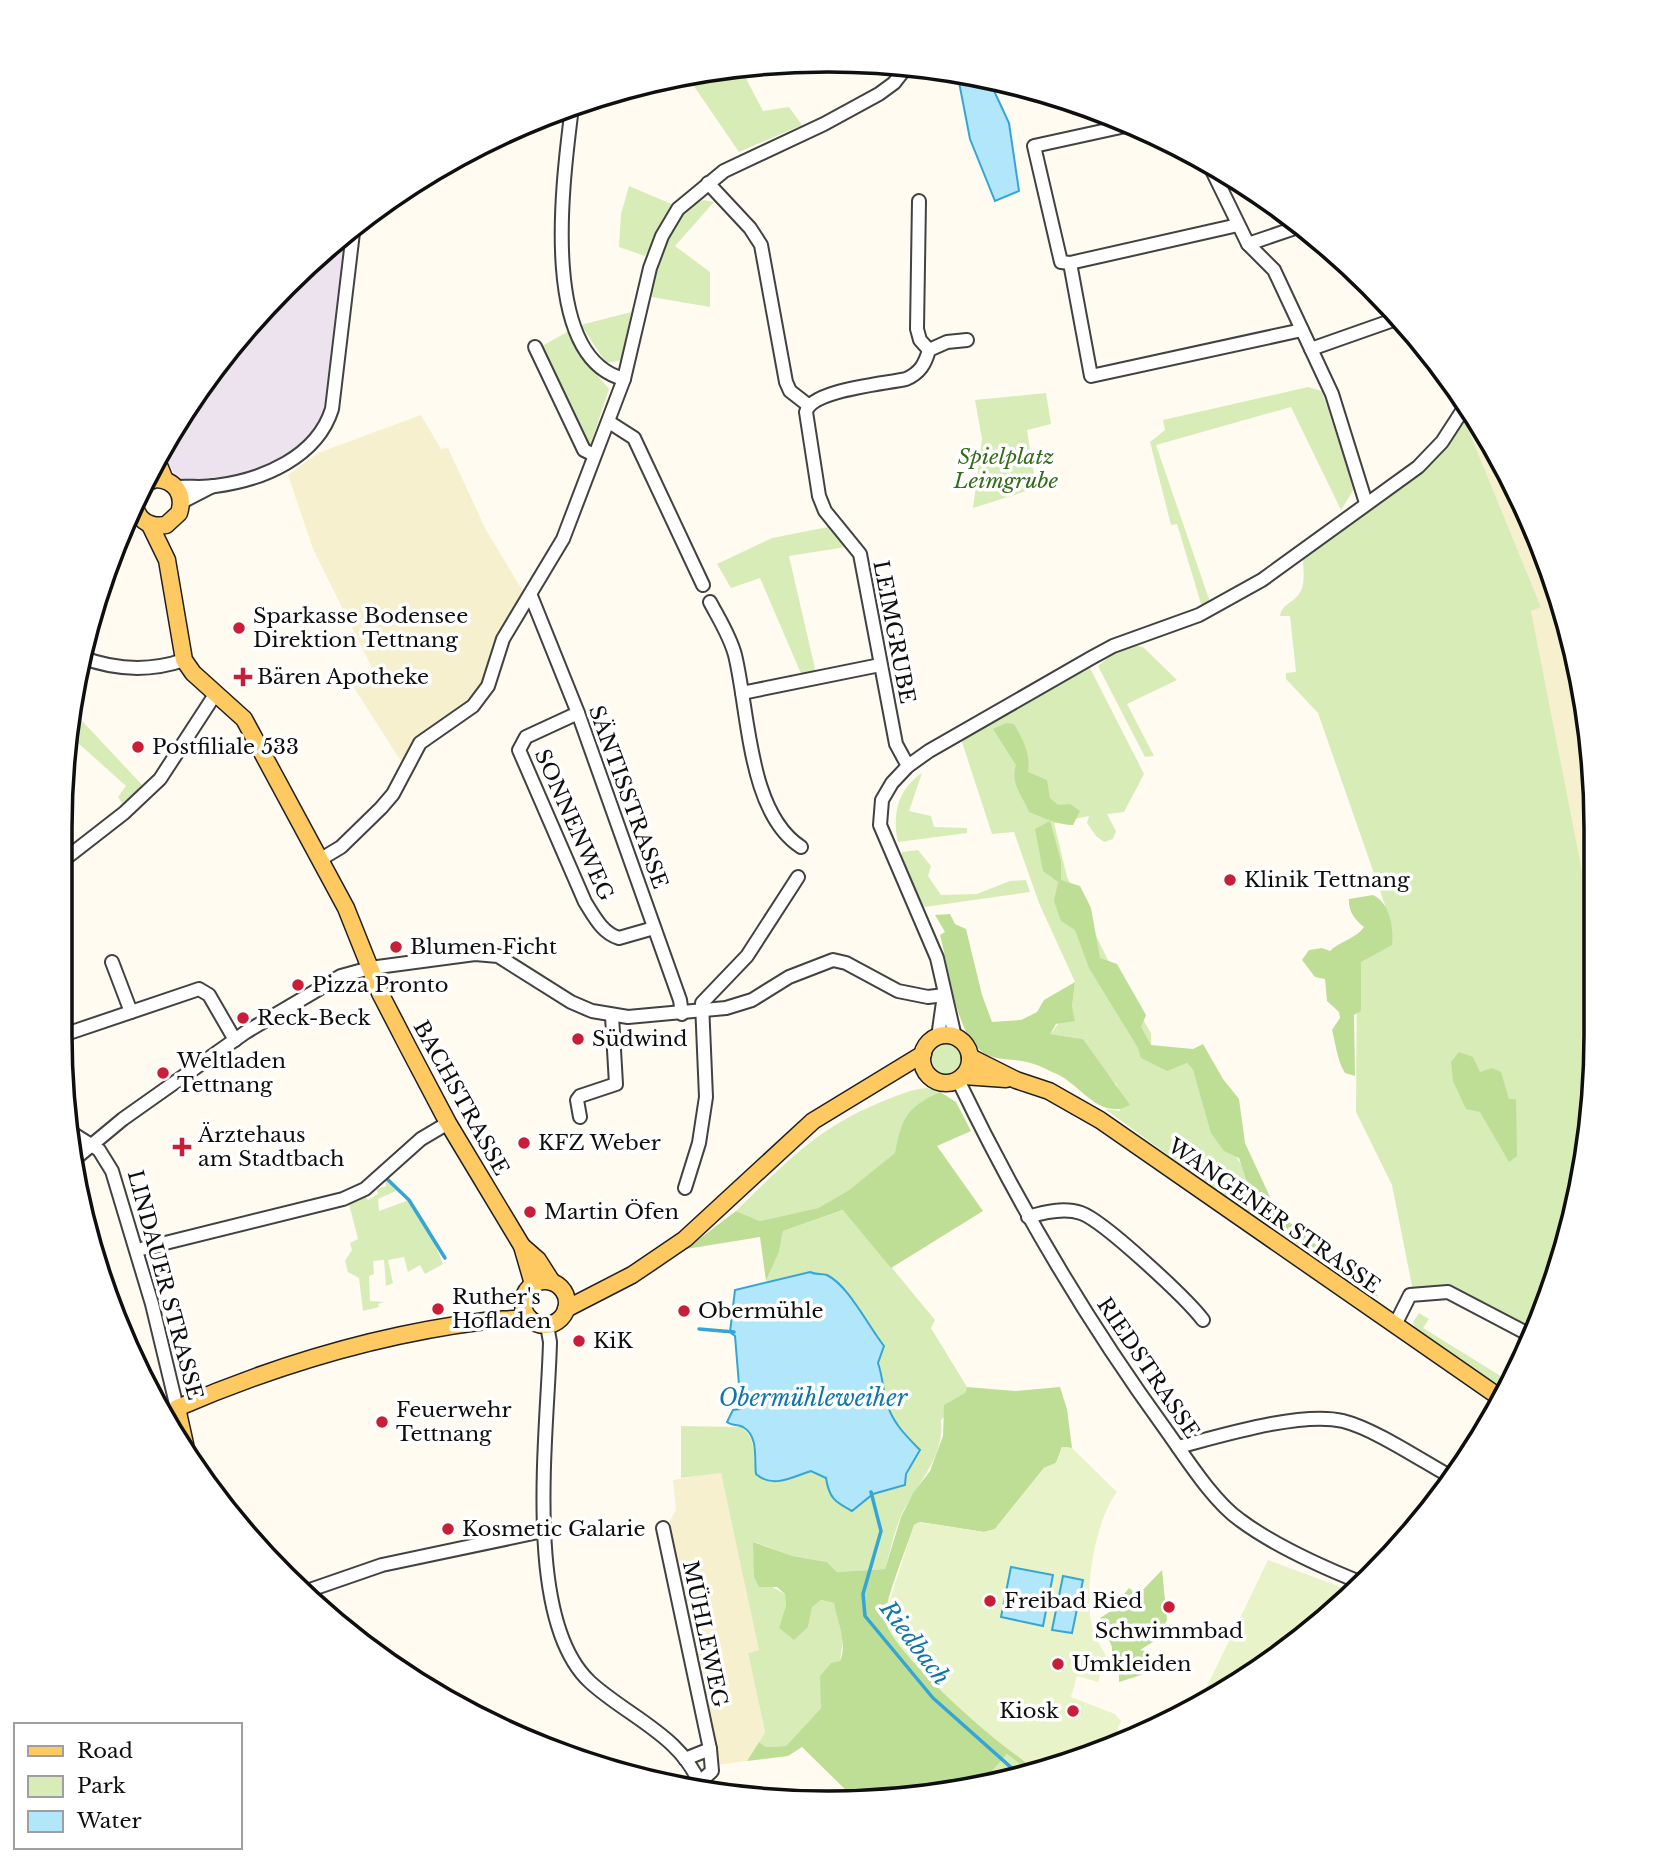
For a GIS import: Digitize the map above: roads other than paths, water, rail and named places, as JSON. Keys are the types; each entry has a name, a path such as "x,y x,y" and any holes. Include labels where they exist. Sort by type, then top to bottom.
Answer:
{"main road":[{"path":"161,484 179,513 171,522 167,560 184,660"},
{"path":"140,515 150,525 167,560"},
{"path":"150,525 171,522"},
{"name":"BACHSTRASSE","path":"184,660 193,673 244,719 321,859 356,929 380,993 448,1123 522,1246 533,1284"},
{"path":"937,1037 955,1037 966,1046 970,1057 960,1078 940,1082 929,1076 923,1065 923,1054 928,1044 937,1037"},
{"path":"171,1410 246,1378 297,1362 486,1321 528,1317 547,1325 559,1319 566,1309 601,1288 632,1275 685,1239 813,1121 848,1097 885,1080 923,1054"},
{"name":"WANGENER STRASSE","path":"970,1057 1016,1080 1049,1091 1100,1120 1493,1393"},
{"path":"885,1080 929,1076"},
{"name":"WANGENER STRASSE","path":"960,1078 1016,1080"},
{"name":"BACHSTRASSE","path":"522,1246 538,1260 556,1285"},
{"path":"486,1321 523,1299 533,1284 601,1288"},
{"path":"556,1285 565,1295 566,1309"},
{"path":"523,1299 528,1317"}],"street":[{"path":"321,859 341,847 393,794 420,743 455,720 488,686 503,639 563,539 624,380 650,268 678,209 708,183 743,160 824,124 878,94 894,83 898,75"},
{"path":"571,117 562,223 564,286 573,325 589,354 603,372 624,380"},
{"path":"1115,128 1034,146 1061,262 1070,263 1238,225"},
{"path":"1216,179 1248,244 1274,270 1332,394 1366,503"},
{"path":"708,183 750,228 761,245 786,382 790,391 808,405 828,394 906,380 916,375 925,363 929,350 947,342 967,340"},
{"path":"919,201 917,329 920,340 929,350"},
{"path":"1248,244 1290,230"},
{"path":"161,484 213,486 280,466 310,447 324,431 332,409 352,241"},
{"path":"1070,263 1091,376 1302,330"},
{"path":"1311,349 1390,321"},
{"path":"536,348 584,450 594,455"},
{"name":"LEIMGRUBE","path":"808,405 807,421 819,496 825,511 860,554 896,744 908,766"},
{"path":"955,1037 937,958 880,825 884,796 908,766 957,734 1102,652 1199,615 1231,599 1418,467 1450,432 1461,414"},
{"path":"609,422 634,438 703,585"},
{"name":"SÄNTISSTRASSE","path":"531,596 578,713 682,1014"},
{"path":"710,601 730,640 754,762 769,806 786,837 801,847"},
{"path":"91,660 121,668 168,665 184,660"},
{"path":"742,692 880,665"},
{"path":"72,853 124,813 160,779 216,693"},
{"name":"SONNENWEG","path":"578,713 526,737 519,750 585,902 596,921 606,932 619,938 654,928"},
{"path":"685,1188 699,1143 706,1097 700,1012 702,1003 747,956 798,877"},
{"path":"81,1153 235,1040 341,976 370,968 475,954 498,956 571,1002 612,1016 700,1012 752,1000 789,977 833,960 846,963 898,991 928,997 944,995"},
{"path":"112,962 131,1012"},
{"path":"72,1031 199,989 205,990 235,1040"},
{"path":"937,1037 944,995"},
{"path":"580,1117 577,1100 580,1096 615,1084 612,1016"},
{"name":"RIEDSTRASSE","path":"960,1078 971,1107 1028,1217 1099,1332 1178,1447 1239,1520 1288,1548 1353,1579"},
{"path":"971,1107 973,1094 979,1085 997,1079"},
{"path":"137,1250 343,1199 365,1189 421,1139 448,1123"},
{"path":"78,1137 92,1144"},
{"name":"LINDAUER STRASSE","path":"92,1144 112,1171 137,1250 171,1409"},
{"path":"1028,1217 1059,1211 1086,1215 1189,1301 1203,1321"},
{"path":"1395,1325 1404,1313 1410,1295 1438,1291 1448,1292 1523,1332"},
{"path":"547,1325 550,1342 543,1531 551,1604 570,1657 588,1681 661,1734 685,1759 697,1780"},
{"path":"1178,1447 1213,1436 1274,1425 1332,1419 1357,1427 1444,1473"},
{"name":"MÜHLEWEG","path":"663,1528 710,1749 712,1771 705,1781"},
{"path":"313,1589 382,1566 543,1531"},
{"path":"685,1759 710,1749"}],"water":[{"path":"959,83 994,90 1009,123 1019,191 995,201 970,139"},
{"name":"Obermühleweiher","path":"810,1272 827,1275 843,1288 884,1346 878,1363 888,1408 899,1427 920,1450 906,1474 905,1485 873,1494 852,1511 834,1499 826,1478 811,1471 776,1481 769,1481 756,1474 752,1436 743,1427 727,1422 733,1410 741,1409 735,1336 730,1332 735,1290"},
{"path":"1011,1567 1053,1575 1043,1626 1001,1617"},
{"path":"1063,1576 1083,1580 1072,1633 1052,1630"}],"waterway":[{"path":"385,1177 409,1200 445,1258"},
{"path":"699,1329 734,1332"},
{"name":"Riedbach","path":"871,1492 881,1531 863,1594 865,1616 933,1698 1012,1768"}],"place":[{"name":"Sparkasse Bodensee Direktion Tettnang","path":"239,628"},
{"name":"Bären Apotheke","path":"243,677"},
{"name":"Postfiliale 533","path":"138,747"},
{"name":"Klinik Tettnang","path":"1230,880"},
{"name":"Blumen Ficht","path":"396,947"},
{"name":"Pizza Pronto","path":"298,985"},
{"name":"Reck-Beck","path":"243,1018"},
{"name":"Südwind","path":"578,1039"},
{"name":"Weltladen Tettnang","path":"163,1073"},
{"name":"KFZ Weber","path":"524,1143"},
{"name":"Ärztehaus am Stadtbach","path":"182,1147"},
{"name":"Martin Öfen","path":"530,1212"},
{"name":"Ruther's Hofladen","path":"438,1309"},
{"name":"Obermühle","path":"684,1311"},
{"name":"KiK","path":"579,1341"},
{"name":"Feuerwehr Tettnang","path":"382,1422"},
{"name":"Kosmetic Galarie","path":"448,1529"},
{"name":"Freibad Ried","path":"990,1601"},
{"name":"Schwimmbad","path":"1169,1607"},
{"name":"Umkleiden","path":"1058,1664"},
{"name":"Kiosk","path":"1073,1711"}],"park label":[{"name":"Spielplatz Leimgrube","path":"1006,469"}]}
